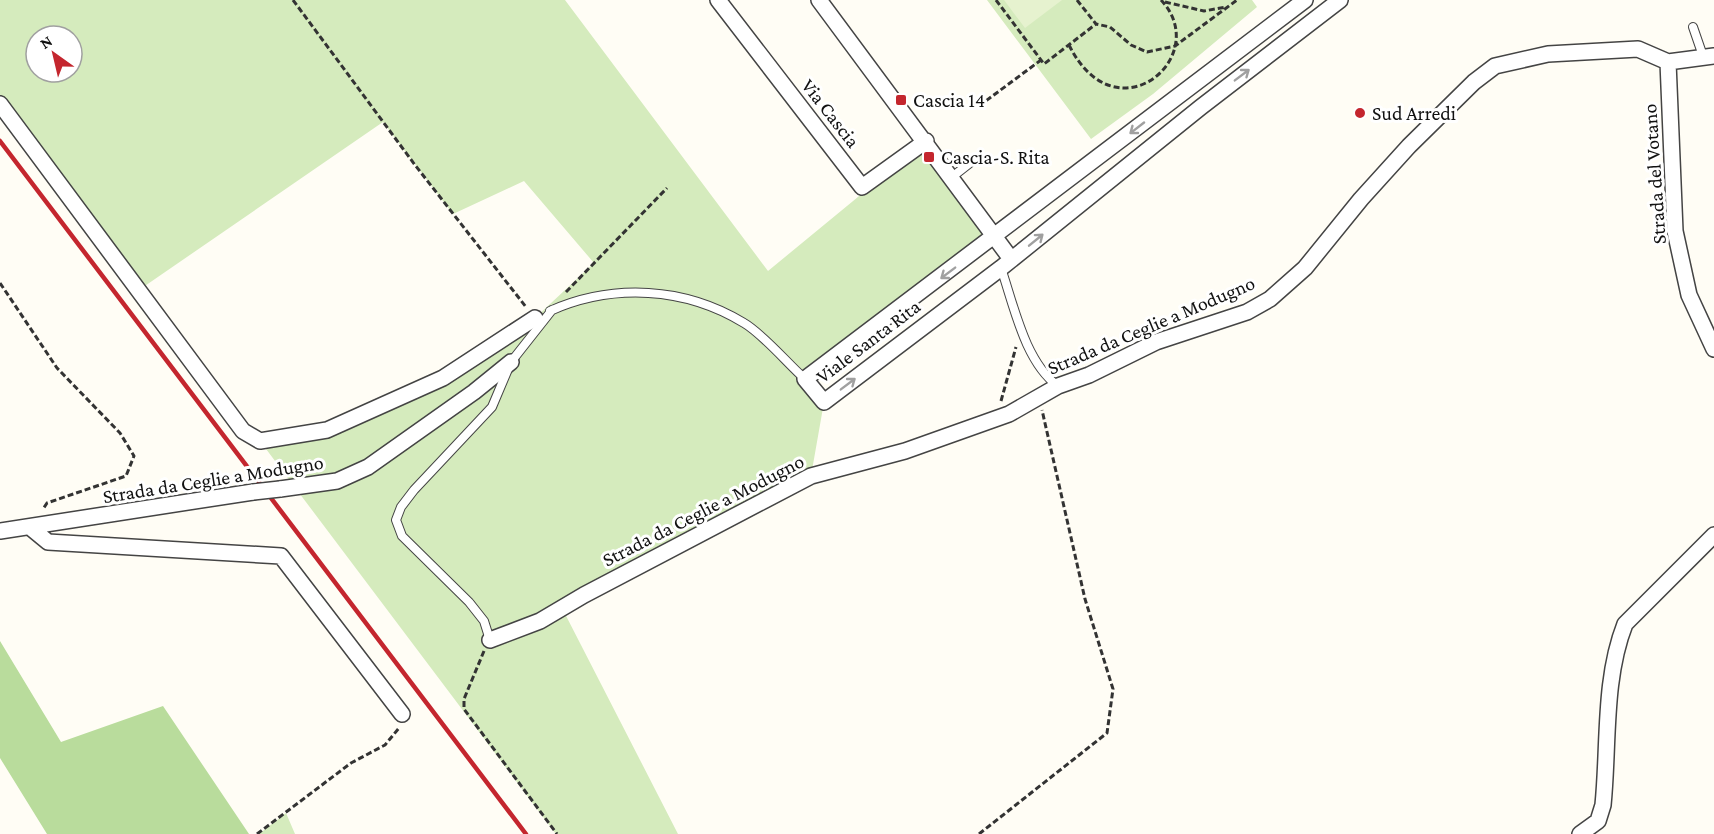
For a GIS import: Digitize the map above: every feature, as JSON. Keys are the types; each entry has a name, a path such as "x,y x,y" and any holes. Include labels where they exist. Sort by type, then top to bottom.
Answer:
{"street":[{"name":"Via Cascia","path":"718,0 862,187 926,141"},
{"path":"819,0 926,141 995,238 1006,264"},
{"name":"Viale Santa Rita","path":"1305,0 995,238 805,380 824,402 1006,264 1198,109 1340,0"},
{"name":"Strada da Ceglie a Modugno","path":"490,640 540,621 584,595 811,476 905,451 1009,414 1058,386 1089,375 1156,342 1246,312 1270,299 1305,268 1361,199 1410,146 1474,82 1496,66 1548,54 1638,49 1668,62"},
{"path":"1668,62 1709,56"},
{"name":"Strada del Votano","path":"1668,62 1675,231 1689,295 1714,349"},
{"path":"1186,91 1198,109"},
{"path":"0,104 243,430 260,441 327,430 443,378 535,318"},
{"name":"Strada da Ceglie a Modugno","path":"0,531 337,481 368,467 474,392 511,362"},
{"path":"31,528 48,542 281,556 402,714"},
{"path":"1580,834 1598,821 1603,806 1611,681 1618,641 1624,624 1714,535"}],"lane":[{"path":"1693,27 1709,56"},
{"path":"951,177 975,159"},
{"path":"1006,264 1035,364 1058,386"},
{"path":"535,318 594,295 636,291 709,306 746,324 805,380"},
{"path":"490,640 484,621 402,536 396,520 401,507 414,490 492,407 511,362 552,310"}],"path":[{"path":"292,0 415,165 535,318"},
{"path":"996,0 1044,64 1096,24"},
{"path":"1077,0 1096,24 1110,27 1131,45 1147,52 1175,46 1237,0"},
{"path":"1069,45 1076,60 1092,78 1108,86 1130,88 1146,84 1161,73 1169,63 1175,46 1173,18 1163,1"},
{"path":"1163,1 1197,11 1228,7"},
{"path":"978,106 1041,60"},
{"path":"552,310 561,297 667,188"},
{"path":"0,283 57,368 120,433 134,456 126,476 47,503 31,528"},
{"path":"987,422 1004,396 1016,349 1016,338"},
{"path":"979,834 1107,733 1113,689 1085,599 1039,396"},
{"path":"490,640 475,668 464,699 464,709 557,834"},
{"path":"257,834 351,763 385,745 402,724 402,714"}],"green space":[{"path":"0,0 565,0 768,271 926,141 995,238 806,379 824,402 811,476 562,608 678,834 556,834 260,441 327,430 443,378 535,318 594,263 524,181 453,214 383,122 139,290 0,103"},
{"path":"987,0 1252,0 1257,7 1153,94 1091,139"},
{"path":"1004,0 1062,0 1025,28"},
{"path":"0,641 61,742 163,706 249,834 47,834 0,758"},
{"path":"286,813 295,834 259,834"}],"railway":[{"path":"0,141 526,834"}],"place":[{"name":"Cascia 14","path":"901,100"},
{"name":"Sud Arredi","path":"1360,113"},
{"name":"Cascia-S. Rita","path":"929,157"}]}
